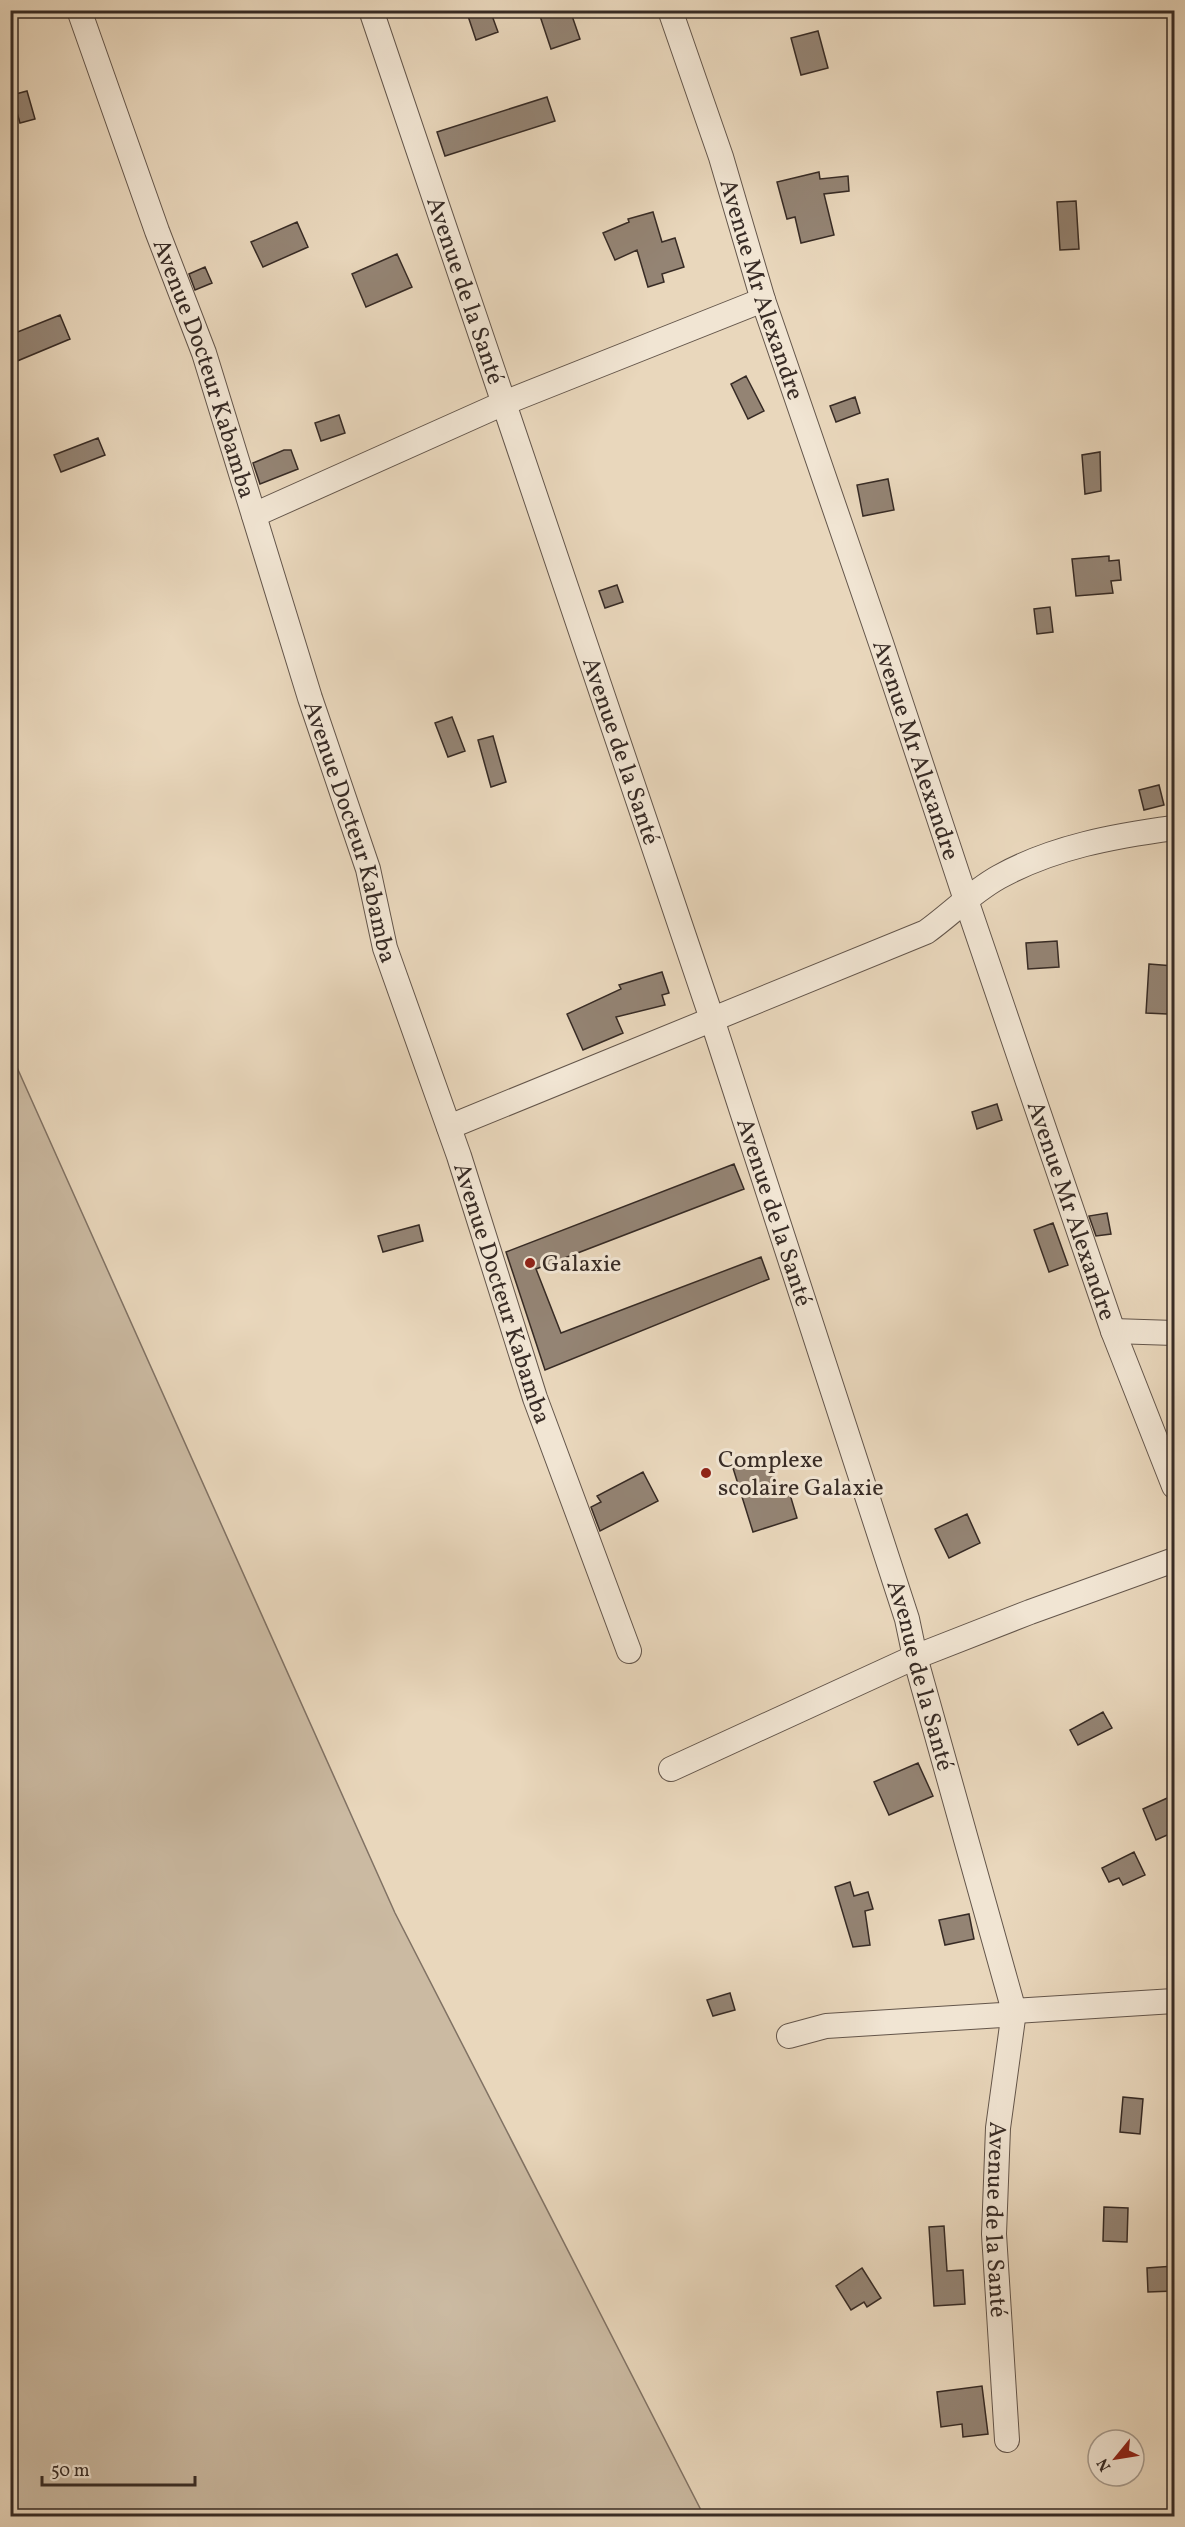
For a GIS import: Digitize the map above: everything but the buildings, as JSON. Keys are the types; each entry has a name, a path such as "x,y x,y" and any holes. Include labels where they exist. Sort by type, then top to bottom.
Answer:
{"street":[{"name":"Avenue Docteur Kabamba","path":"79,10 157,231 204,353 310,698 368,869 385,948 449,1127 535,1398 629,1651"},
{"name":"Avenue de la Santé","path":"371,10 712,1019 907,1618 915,1657 1014,2011 998,2128 994,2234 1007,2440"},
{"name":"Avenue Mr Alexandre","path":"670,10 722,157 763,300 1113,1331 1174,1486"},
{"path":"254,515 504,403 763,300"},
{"path":"449,1127 594,1070 712,1019 926,933 966,900 998,878 1041,856 1144,832 1174,828"},
{"path":"1113,1331 1174,1334"},
{"path":"671,1769 915,1657 1030,1612 1174,1560"},
{"path":"789,2037 826,2026 921,2021 1002,2015 1014,2011 1174,2001"}],"shaded area":[{"path":"11,1054 395,1913 704,2516 11,2516"}],"place":[{"name":"Galaxie","path":"530,1263"},
{"name":"Complexe scolaire Galaxie","path":"706,1473"}]}
